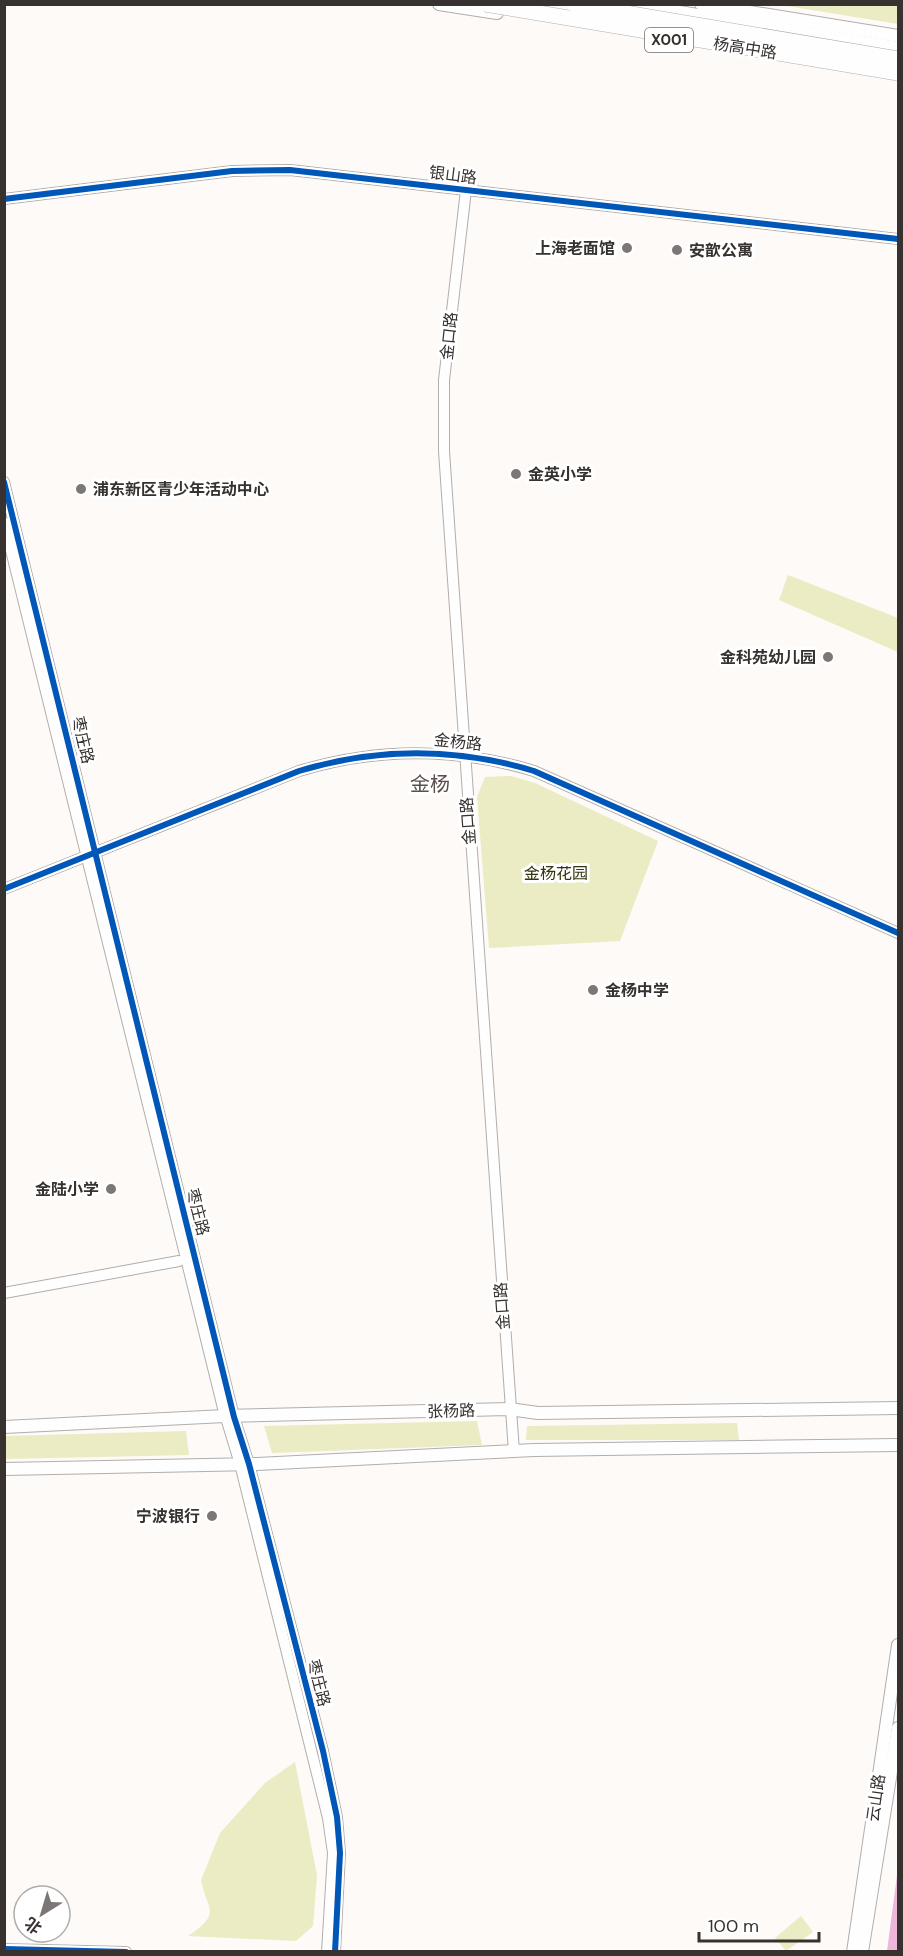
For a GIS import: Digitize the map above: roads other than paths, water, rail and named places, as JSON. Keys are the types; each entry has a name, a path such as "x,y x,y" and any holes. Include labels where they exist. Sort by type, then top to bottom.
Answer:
{"highway":[{"name":"杨高中路","path":"485,4 898,73"},
{"name":"杨高中路","path":"573,4 898,58"}],"main road":[{"name":"X001","path":"439,4 898,78"},
{"name":"杨高中路","path":"631,4 898,48"},
{"path":"701,4 898,36"},
{"path":"827,36 873,74"},
{"name":"张杨路","path":"4,1426 229,1416 509,1409 538,1413 898,1408"},
{"path":"4,1469 244,1464 534,1450 898,1445"},
{"name":"云山路","path":"853,1952 898,1645"},
{"name":"云山路","path":"862,1952 898,1728"}],"street":[{"name":"银山路","path":"4,199 232,171 271,169 898,239"},
{"name":"金口路","path":"466,190 447,352 443,414 463,754 513,1452"},
{"name":"枣庄路","path":"4,482 91,854 229,1416 323,1751 337,1817 340,1853 335,1952"},
{"name":"枣庄路","path":"4,522 91,854"},
{"name":"金杨路","path":"4,889 299,771 338,759 396,752 463,754 498,760 568,785 898,933"},
{"path":"4,1293 179,1261"},
{"name":"枣庄路","path":"244,1464 328,1818 333,1853 327,1952"},
{"path":"4,1949 126,1952"}],"place":[{"name":"上海老面馆","path":"627,248"},
{"name":"安歆公寓","path":"677,250"},
{"name":"金英小学","path":"516,474"},
{"name":"浦东新区青少年活动中心","path":"81,489"},
{"name":"金科苑幼儿园","path":"828,657"},
{"name":"金杨中学","path":"593,990"},
{"name":"金陆小学","path":"111,1189"},
{"name":"宁波银行","path":"212,1516"}],"district":[{"name":"金杨","path":"430,784"}],"park label":[{"name":"金杨花园","path":"556,873"}]}
